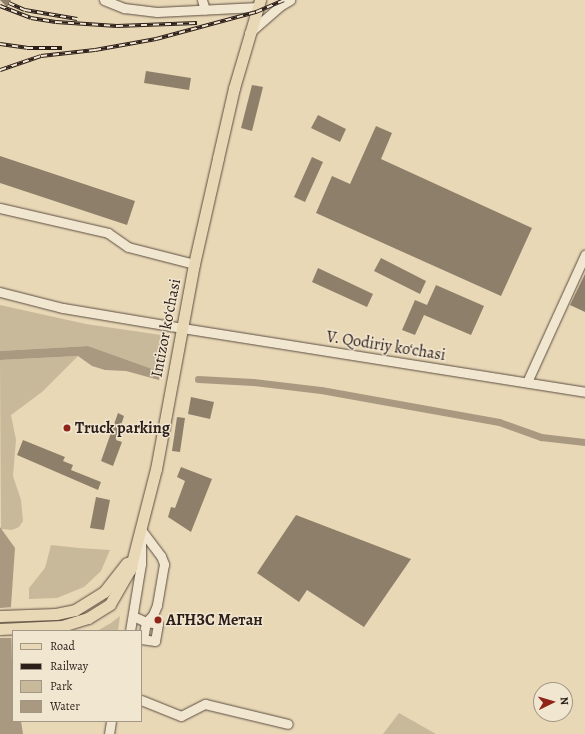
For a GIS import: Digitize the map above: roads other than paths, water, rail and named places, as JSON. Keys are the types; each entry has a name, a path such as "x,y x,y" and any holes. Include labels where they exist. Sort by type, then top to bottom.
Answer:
{"main road":[{"name":"Intizor ko‘chasi","path":"142,531 194,264 232,95 259,3"},
{"path":"0,616 28,616 68,612 99,597 120,575 142,531"},
{"path":"0,629 69,625 106,608 127,577 142,531"}],"street":[{"path":"104,0 124,8 145,12 205,10 259,3"},
{"path":"202,0 205,10"},
{"path":"249,33 290,0"},
{"path":"0,208 108,233 128,247 194,264"},
{"path":"527,382 585,255"},
{"name":"V. Qodiriy ko‘chasi","path":"0,292 63,308 585,392"},
{"path":"133,616 146,622 158,624 155,641 142,639 146,622 153,615 157,605 164,564 161,556 142,531"},
{"name":"Intizor ko‘chasi","path":"130,630 141,564 142,531"},
{"path":"142,700 181,716 205,704 288,724"},
{"path":"109,734 112,722"}],"water":[{"path":"88,346 161,372 159,380 126,371 105,370 92,366 78,356 0,360 0,351"},
{"path":"0,527 15,548 11,606 12,722 21,722 23,734 0,734"}],"waterway":[{"path":"198,379 253,382 321,390 499,422 541,437 585,442"}],"railway":[{"path":"0,70 41,56 95,50 156,39 256,12 284,0"},
{"path":"9,3 25,10 77,19"},
{"path":"0,6 31,18 56,22 117,26 197,23"},
{"path":"0,44 27,48 62,48"}],"place":[{"name":"Truck parking","path":"67,428"},
{"name":"АГНЗС Метан","path":"158,620"}]}
